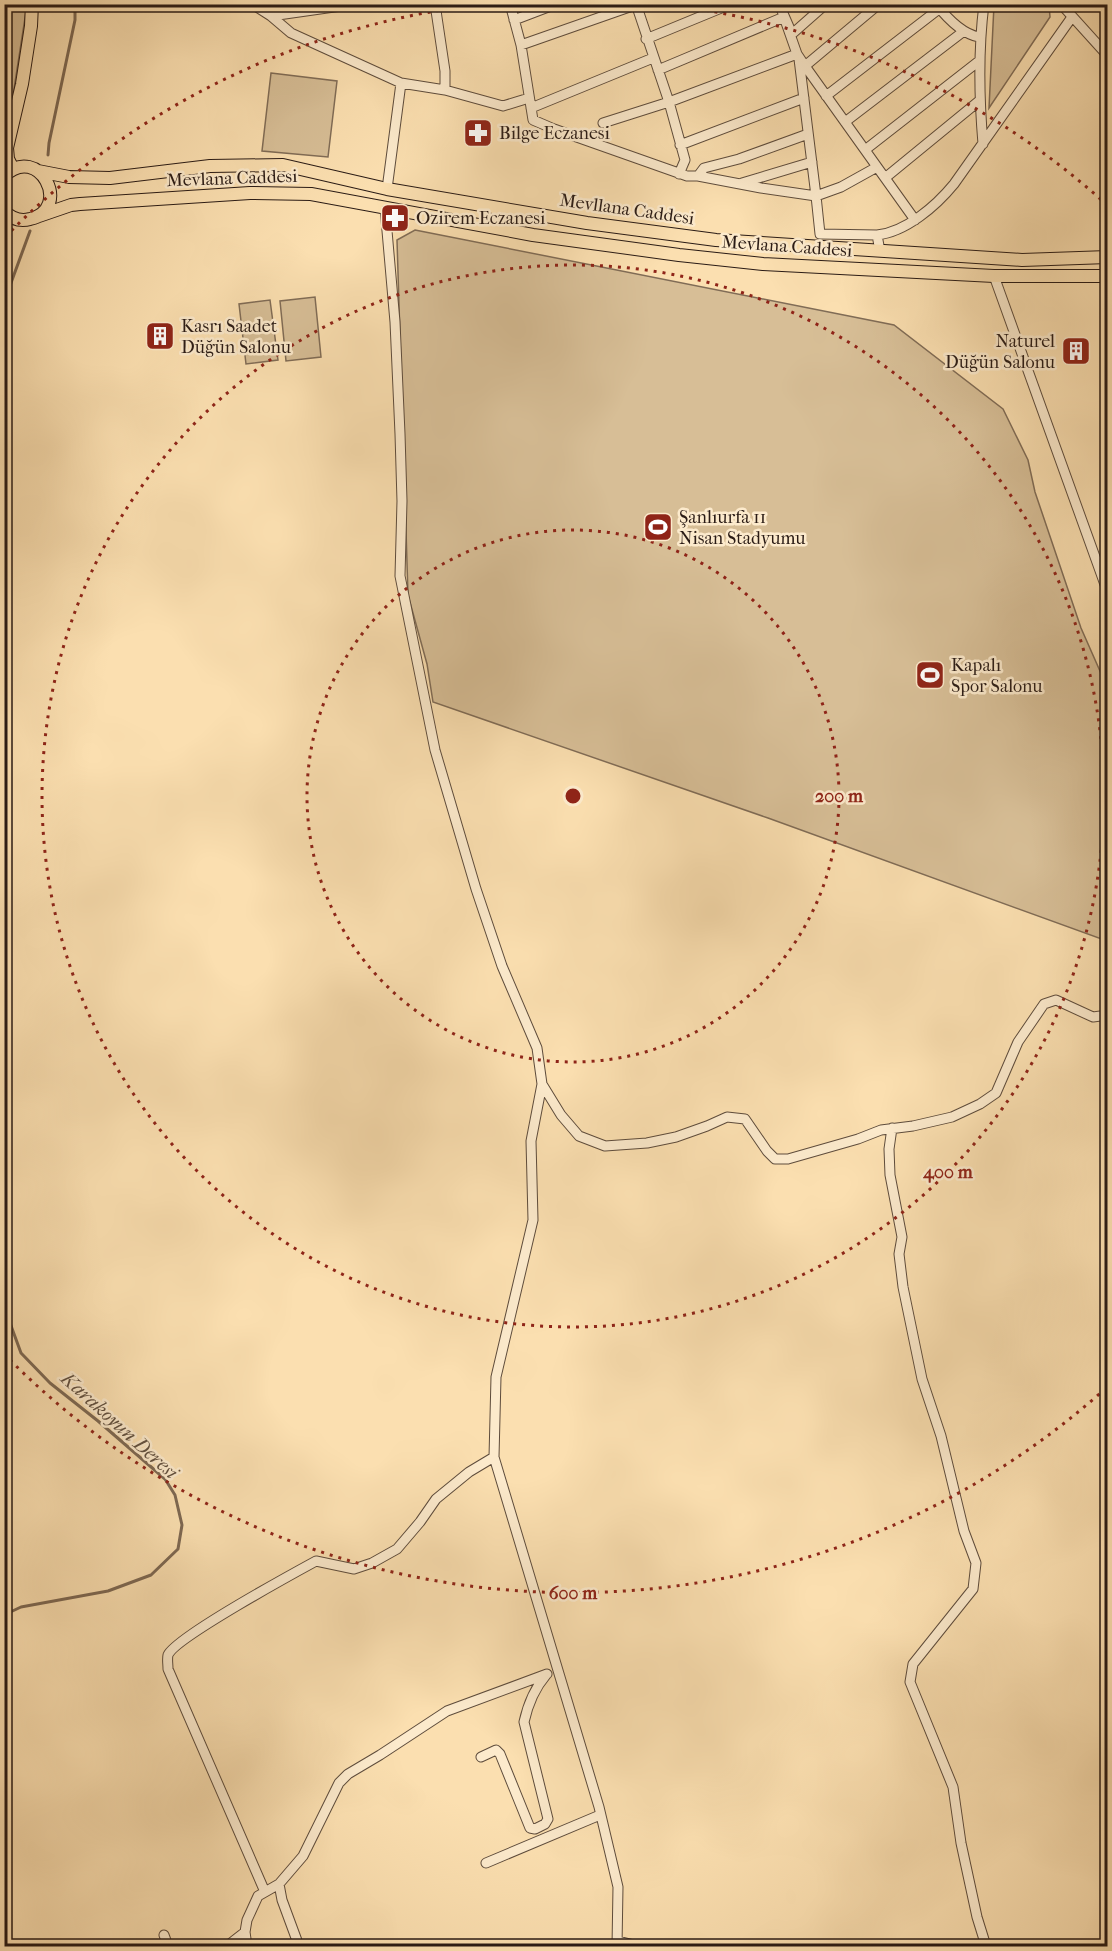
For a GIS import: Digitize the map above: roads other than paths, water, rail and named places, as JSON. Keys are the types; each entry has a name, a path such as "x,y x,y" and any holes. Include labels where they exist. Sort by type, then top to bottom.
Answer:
{"main road":[{"path":"9,172 7,148 21,84 31,26 32,4"},
{"name":"Mevllana Caddesi","path":"9,172 30,168 69,177 110,178 210,166 284,165 387,189 587,223 716,240 1022,260 1107,257"},
{"path":"38,171 45,177 51,193 45,210 39,216"},
{"name":"Mevlana Caddesi","path":"8,215 23,220 71,205 250,193 312,194 533,235 763,264 994,276 1107,276"}],"street":[{"path":"252,4 291,33 401,83 444,90 504,106 530,103 653,58"},
{"path":"271,16 355,4"},
{"path":"435,4 445,71 444,90"},
{"path":"510,4 521,45 533,120 679,174 816,196 841,187 877,167"},
{"path":"514,20 556,4"},
{"path":"646,39 731,4"},
{"path":"779,4 798,55 820,234 884,234 915,220 944,197 1072,17"},
{"path":"792,34 826,4"},
{"path":"805,66 879,4"},
{"path":"983,144 979,101 979,61 984,4"},
{"path":"1061,4 1107,56"},
{"path":"521,45 637,5 646,39 669,102 685,160 679,174"},
{"path":"826,96 938,7 964,31 972,36 980,37"},
{"path":"658,70 784,17 792,34"},
{"path":"845,122 964,31"},
{"path":"798,55 915,220"},
{"path":"603,123 669,102 798,55"},
{"path":"865,150 979,61"},
{"path":"387,189 401,83"},
{"path":"680,145 804,98"},
{"path":"885,178 979,101"},
{"path":"698,176 704,168 739,159 808,134"},
{"path":"739,183 812,162"},
{"path":"385,208 395,322 400,423 402,501 400,576 435,750 479,900 502,966 537,1048 542,1084 531,1141 532,1220 496,1377 494,1456 600,1815 618,1887 617,1944 638,1947"},
{"path":"877,235 880,251"},
{"path":"994,276 1107,593"},
{"path":"542,1084 561,1115 579,1136 605,1146 647,1143 676,1137 726,1117 745,1119 775,1159 788,1159 881,1130 913,1126 952,1117 980,1104 996,1093 1018,1042 1044,1004 1056,1000 1093,1017 1107,1015"},
{"path":"892,1128 889,1149 890,1175 902,1237 900,1254 903,1287 922,1379 941,1436 964,1531 976,1563 973,1589 913,1664 910,1682 953,1786 961,1844 986,1947"},
{"path":"265,1892 168,1669 167,1656 188,1637 316,1561 354,1569 372,1563 397,1549 436,1499 469,1472 494,1456"},
{"path":"247,1947 245,1932 247,1920 258,1896 279,1884 303,1856 339,1783 348,1774 447,1711 547,1674 557,1667"},
{"path":"481,1757 496,1750 500,1754 530,1828 535,1829 545,1824 548,1819 524,1722 536,1687 547,1674"},
{"path":"486,1863 600,1815"},
{"path":"279,1884 282,1900 299,1947"},
{"path":"227,1947 245,1932"},
{"path":"164,1935 168,1947"}],"waterway":[{"name":"Karakoyun Deresi","path":"48,155 75,20 75,4"},
{"name":"Karakoyun Deresi","path":"4,302 30,231"},
{"name":"Karakoyun Deresi","path":"4,1289 10,1323 21,1353 50,1383 165,1479 175,1495 182,1525 178,1549 151,1575 108,1591 21,1607 4,1615"}],"place":[{"name":"Bilge Eczanesi","path":"478,133"},
{"name":"Ozirem Eczanesi","path":"395,218"},
{"name":"Kasrı Saadet Düğün Salonu","path":"160,336"},
{"name":"Naturel Düğün Salonu","path":"1076,351"},
{"name":"Şanlıurfa 11 Nisan Stadyumu","path":"658,527"},
{"name":"Kapalı Spor Salonu","path":"930,675"}]}
